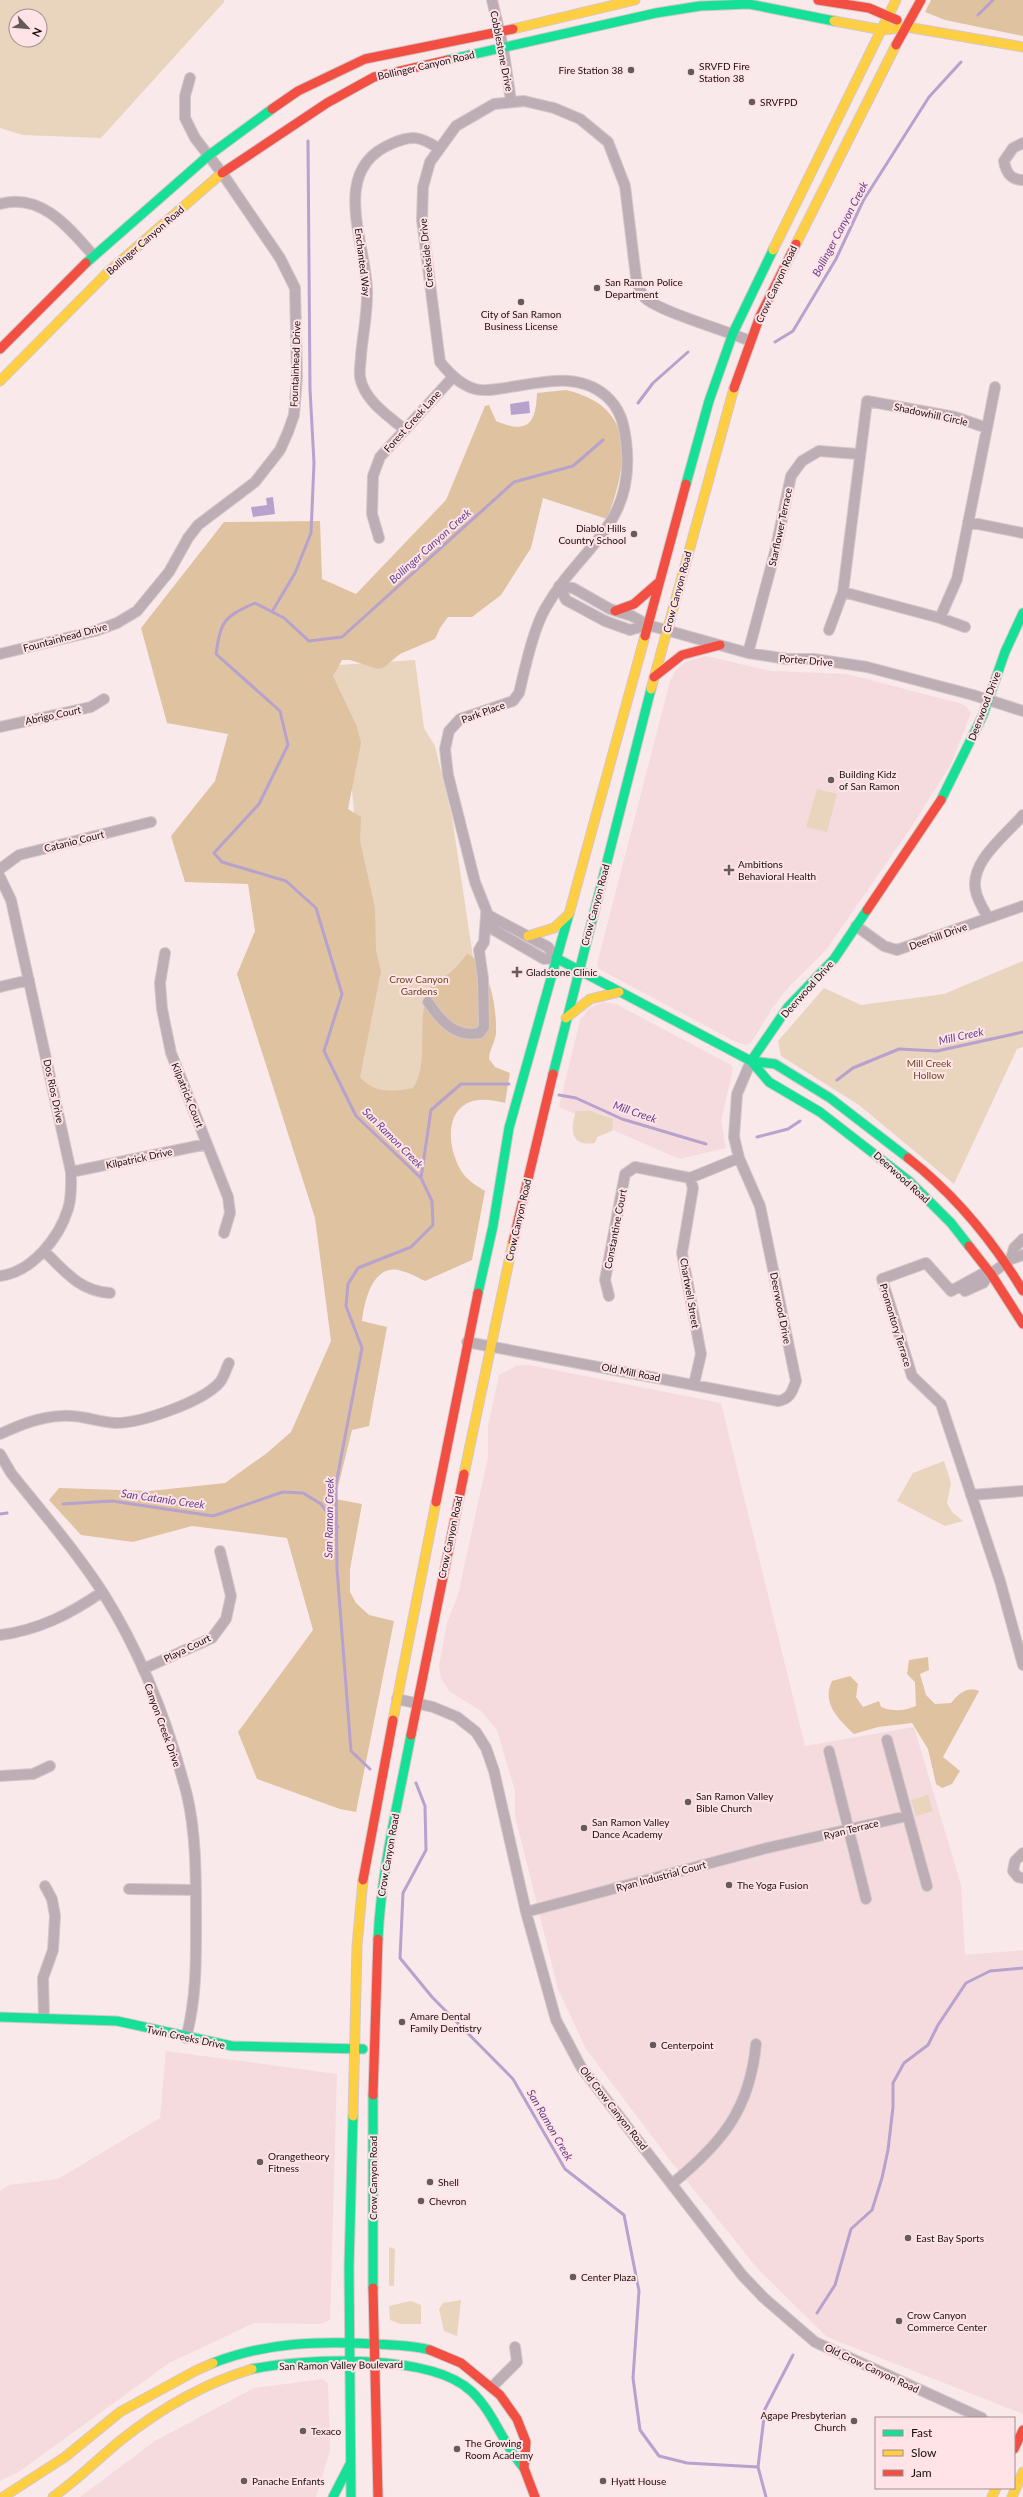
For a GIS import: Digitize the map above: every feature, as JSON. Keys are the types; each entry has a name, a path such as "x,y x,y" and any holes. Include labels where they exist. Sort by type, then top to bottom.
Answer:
{"main road":[{"name":"Bollinger Canyon Road","path":"0,349 93,256 208,156 298,91 365,59 499,32 635,0"},
{"name":"Bollinger Canyon Road","path":"818,0 865,7 889,15 907,27"},
{"name":"Crow Canyon Road","path":"351,2497 348,2343 357,1946 364,1873 467,1342 492,1226 509,1128 709,401 733,333 813,167 883,30 896,0"},
{"name":"Crow Canyon Road","path":"378,2497 374,2364 373,2050 379,1907 416,1703 489,1346 578,970 666,631 718,439 750,341 760,316 884,66 921,0"},
{"name":"Bollinger Canyon Road","path":"0,381 108,272 222,173 327,103 374,77 656,13 700,6 749,4 883,30 907,27 1023,47"},
{"path":"616,611 624,609 644,598 660,581"},
{"name":"Deerwood Drive","path":"751,1061 788,1007 834,959 936,809 964,757 988,699 1004,652 1023,613"},
{"path":"654,677 682,656 720,645"},
{"path":"528,936 554,928 569,914"},
{"name":"Deerwood Road","path":"556,958 751,1061 775,1064 830,1098 889,1141 921,1168 964,1211 1008,1261 1023,1291"},
{"path":"566,1018 577,1006 591,998 601,994 619,992"},
{"name":"Deerwood Road","path":"751,1061 769,1082 826,1116 909,1181 951,1223 990,1275 1023,1324"},
{"name":"Twin Creeks Drive","path":"0,2017 44,2017 116,2021 186,2038 232,2046 373,2050"},
{"name":"San Ramon Valley Boulevard","path":"3,2497 65,2457 120,2412 195,2371 239,2353 298,2343 374,2344 428,2349 442,2354 477,2374 492,2387 517,2419 526,2442 524,2468 535,2497"},
{"name":"San Ramon Valley Boulevard","path":"53,2497 132,2432 202,2389 234,2376 266,2366 349,2363 409,2364 428,2367 458,2380 472,2392 488,2410 512,2457 524,2468"},
{"path":"1015,2446 1020,2433"},
{"path":"333,2497 350,2464"},
{"path":"1012,2497 1023,2472"}],"street":[{"name":"Cobblestone Drive","path":"492,0 503,47 511,101"},
{"name":"Fountainhead Drive","path":"0,654 95,631 117,623 137,611 169,572 188,538 198,525 255,482 280,450 294,414 296,396 295,288 280,258 222,173 195,138 185,118 185,96 190,78"},
{"name":"Creekside Drive","path":"559,586 595,546 612,522 625,490 629,460 625,431 619,412 614,404 601,392 576,381 557,380 488,391 474,389 452,377 440,362 422,220 423,187 430,162 438,148 456,126 494,104 524,100 554,108 580,119 608,142 625,186 636,277 639,289 644,296 659,306 733,333 750,341"},
{"name":"Enchanted Way","path":"404,429 374,404 365,390 360,376 367,287 355,207 357,180 367,160 382,148 401,139 421,137 438,148"},
{"path":"1023,143 1013,148 1004,161 1008,174 1017,180 1023,180"},
{"path":"0,204 25,201 43,208 66,225 93,256"},
{"name":"Forest Creek Lane","path":"379,538 372,514 373,476 380,457 452,377"},
{"path":"940,618 957,579 995,387"},
{"name":"Shadowhill Circle","path":"829,630 843,592 858,454 867,401 955,417 986,428"},
{"name":"Starflower Terrace","path":"748,653 775,552 791,476 802,461 819,451 858,454"},
{"path":"968,522 1023,533"},
{"path":"559,586 573,588 616,611 648,625"},
{"path":"559,586 566,600 605,621 630,630 648,625"},
{"name":"Park Place","path":"556,958 544,959 494,930 486,914 475,882 448,776 445,749 449,731 460,719 494,709 513,701 516,697 544,611 559,586"},
{"path":"843,592 940,618 965,627"},
{"name":"Porter Drive","path":"648,625 748,653 787,659 814,659 867,667 988,699"},
{"name":"Abrigo Court","path":"0,727 92,707 104,699"},
{"path":"988,699 1023,711"},
{"path":"988,918 976,892 976,877 981,862 1023,815"},
{"name":"Catanio Court","path":"0,869 20,855 151,822"},
{"name":"Dos Rios Drive","path":"0,878 11,900 72,1172 68,1209 59,1230 44,1251 25,1265 0,1276"},
{"name":"Deerhill Drive","path":"856,926 884,946 898,950 1023,906"},
{"path":"428,1002 439,1018 454,1030 472,1034 480,1033 484,1027 483,979 479,950 484,942 486,914 548,947 556,958"},
{"name":"Kilpatrick Court","path":"165,953 160,983 162,1009 171,1053 228,1197 230,1213 224,1233"},
{"path":"0,987 29,980"},
{"name":"Deerwood Drive","path":"751,1061 737,1094 734,1137 739,1158 760,1206 796,1382 792,1394"},
{"name":"Kilpatrick Drive","path":"72,1172 207,1144"},
{"path":"690,1178 739,1158"},
{"name":"Constantine Court","path":"608,1296 605,1280 625,1174 635,1168 690,1178"},
{"name":"Chartwell Street","path":"690,1178 693,1188 682,1253 701,1354 694,1384"},
{"path":"1008,1261 1014,1248 1023,1239"},
{"path":"44,1251 80,1284 95,1292 110,1293"},
{"path":"1008,1261 1023,1255"},
{"name":"Promontory Terrace","path":"1008,1261 990,1275 982,1274 963,1283 961,1287 951,1291 926,1263 882,1279 912,1376 941,1404 970,1495 1000,1581 1023,1665"},
{"name":"Old Mill Road","path":"467,1342 778,1401 786,1400 792,1394"},
{"path":"0,1434 22,1424 47,1417 63,1415 114,1423 137,1421 168,1411 208,1393 220,1382 229,1363"},
{"name":"Canyon Creek Drive","path":"0,1454 11,1473 102,1592 127,1633 143,1669 165,1727 187,1796 193,1842 196,1890 195,1992 186,2038"},
{"path":"970,1495 1023,1491"},
{"name":"Playa Court","path":"143,1669 212,1638 226,1619 231,1596 220,1551"},
{"path":"0,1635 38,1628 72,1613 102,1592"},
{"name":"Old Crow Canyon Road","path":"397,1699 434,1707 457,1717 476,1732 486,1748 494,1771 526,1912 556,2020 581,2067 673,2183 742,2275 764,2298 816,2342 980,2417"},
{"path":"887,1740 906,1816 927,1886"},
{"path":"829,1751 850,1829 866,1899"},
{"path":"0,1776 34,1774 50,1766"},
{"name":"Ryan Terrace","path":"797,1843 906,1816"},
{"name":"Ryan Industrial Court","path":"526,1912 763,1849 797,1843"},
{"path":"1023,1853 1015,1861 1013,1871 1018,1877 1023,1878"},
{"path":"44,2017 43,1978 54,1950 55,1916 52,1899 45,1886"},
{"path":"129,1889 196,1890"},
{"path":"673,2183 701,2160 736,2117 755,2066 756,2044"},
{"path":"492,2387 517,2362 515,2347"}],"shaded area":[{"path":"931,0 1023,0 1023,36 945,20 925,12"},
{"path":"566,390 589,398 606,409 616,424 621,440 622,458 620,478 607,519 543,498 531,548 501,595 472,617 448,617 440,628 435,639 400,654 383,668 378,669 350,660 342,660 333,676 357,727 361,743 348,809 361,817 360,841 375,908 376,951 381,971 360,1077 366,1083 378,1089 392,1091 413,1088 421,1067 423,1015 428,992 432,985 453,970 467,954 475,959 487,976 493,1000 496,1032 489,1059 495,1067 510,1073 505,1103 485,1100 475,1100 470,1102 459,1110 451,1126 454,1156 462,1172 472,1183 485,1191 472,1260 425,1281 402,1271 389,1270 382,1273 376,1279 367,1296 365,1305 362,1321 387,1327 369,1426 352,1430 335,1499 362,1504 350,1569 350,1592 356,1603 369,1615 394,1621 356,1812 340,1809 257,1779 238,1732 313,1630 287,1538 192,1526 133,1542 81,1535 49,1500 59,1488 150,1491 225,1483 267,1453 291,1432 331,1341 315,1218 237,974 255,931 248,884 185,882 171,836 215,781 228,734 167,723 141,628 224,522 320,521 322,579 356,594 446,500 485,406 489,405 496,421 515,427 522,426 528,424 535,413 537,393"},
{"path":"529,401 530,413 511,415 510,404"},
{"path":"273,497 275,514 253,517 251,507 267,505 266,498"},
{"path":"706,656 771,671 847,674 962,704 967,707 971,713 951,764 912,826 826,950 788,988 773,1007 751,1043 746,1045 734,1041 599,969 597,964 670,681 676,670 685,662"},
{"path":"603,1002 616,1004 731,1065 733,1069 721,1121 726,1148 680,1159 559,1107 580,1020 589,1008"},
{"path":"529,1365 721,1403 805,1746 914,1727 961,1885 965,1955 1023,1950 1023,2414 827,2337 758,2269 673,2164 586,2049 558,1989 515,1816 515,1791 497,1730 481,1711 449,1691 441,1678 439,1666 447,1623 458,1595 488,1457 488,1426 499,1375 516,1366"},
{"path":"928,1657 929,1670 920,1674 926,1695 935,1704 951,1703 960,1694 967,1690 979,1691 943,1757 960,1771 952,1784 942,1788 936,1784 928,1749 912,1723 878,1727 854,1734 833,1710 829,1697 829,1689 832,1681 850,1676 858,1684 856,1697 863,1707 879,1701 881,1707 890,1710 903,1710 916,1706 915,1682 907,1674 909,1660"},
{"path":"166,2051 337,2074 330,2320 320,2324 254,2323 169,2363 20,2471 0,2481 0,2191 9,2185 58,2179 160,2118"},
{"path":"323,2379 328,2384 330,2450 316,2497 80,2497 155,2441 254,2388"}],"green space":[{"path":"0,0 224,0 224,2 101,138 23,135 0,128"},
{"name":"Crow Canyon Gardens","path":"415,660 424,728 435,746 452,817 479,997 412,1106 350,1096 365,929 349,758 323,666"},
{"path":"817,789 837,794 827,832 806,827"},
{"name":"Mill Creek Hollow","path":"1023,961 1023,1047 1017,1049 954,1184 859,1105 781,1056 778,1041 824,988 861,1005 944,994"},
{"path":"576,1111 590,1111 613,1119 612,1131 597,1137 595,1143 587,1144 581,1142 576,1139 573,1130"},
{"path":"944,1461 951,1483 947,1503 952,1512 963,1521 945,1526 897,1501 913,1473"},
{"path":"928,1795 933,1811 916,1816 911,1800"},
{"path":"389,2247 395,2249 394,2286 389,2286"},
{"path":"461,2300 457,2336 444,2331 439,2309 443,2303"},
{"path":"411,2301 421,2305 421,2324 400,2324 390,2320 389,2306"}],"waterway":[{"name":"Bollinger Canyon Creek","path":"978,15 993,0"},
{"name":"Bollinger Canyon Creek","path":"775,342 793,331 836,259 863,201 929,97 961,62"},
{"path":"273,610 295,573 311,533 314,463 310,389 308,141"},
{"name":"Bollinger Canyon Creek","path":"638,403 653,383 688,352"},
{"name":"San Ramon Creek","path":"370,1769 351,1751 337,1569 336,1484 362,1348 346,1306 348,1284 358,1268 411,1247 433,1225 432,1201 421,1178 356,1116 324,1051 342,994 316,908 286,881 222,862 214,853 259,804 288,745 280,711 216,654 222,627 226,621 230,616 255,603 284,618 309,641 342,637 514,482 573,466 603,440"},
{"name":"Mill Creek","path":"837,1080 853,1068 899,1049 937,1051 1023,1032"},
{"name":"Mill Creek","path":"421,1178 431,1110 461,1084 509,1084"},
{"name":"Mill Creek","path":"559,1095 576,1098 622,1119 706,1144"},
{"name":"Mill Creek","path":"757,1137 788,1129 800,1121"},
{"name":"San Catanio Creek","path":"63,1504 112,1501 213,1516 283,1492 303,1493 321,1504 338,1527"},
{"name":"San Catanio Creek","path":"0,1514 7,1513"},
{"name":"San Ramon Creek","path":"416,1783 425,1806 426,1850 403,1893 400,1958 432,1997 513,2079 565,2169 624,2215 639,2291 633,2378 640,2430 659,2456 687,2463 758,2467 766,2497"},
{"path":"817,2313 835,2285 851,2229 872,2210 882,2178 888,2150 893,2107 893,2083 904,2063 928,2045 938,2025 966,1983 990,1971 1023,1968"},
{"path":"758,2467 765,2409 793,2355"}],"traffic: fast":[{"path":"448,60 656,13 700,6 749,4 834,21"},
{"path":"86,263 208,156 272,109"},
{"path":"686,484 709,401 733,333 773,250"},
{"path":"941,800 983,715 1005,652 1023,613"},
{"path":"553,1074 651,689"},
{"path":"751,1061 788,1007 834,959 867,910"},
{"path":"478,1293 493,1226 509,1128 569,914"},
{"path":"556,958 751,1061 775,1064 830,1098 908,1158"},
{"path":"751,1061 769,1082 820,1112 909,1181 951,1223 969,1246"},
{"path":"378,1939 386,1862 411,1735"},
{"path":"0,2017 117,2021 232,2046 363,2049"},
{"path":"373,2095 373,2288"},
{"path":"351,2497 349,2267 353,2116"},
{"path":"213,2363 253,2351 293,2344 354,2343 396,2345 430,2350"},
{"path":"252,2369 303,2362 366,2362 398,2364 427,2370 452,2379 471,2391 479,2399 510,2449 524,2468"},
{"path":"333,2497 350,2464"}],"traffic: slow":[{"path":"513,29 635,0"},
{"path":"773,250 896,0"},
{"path":"834,21 883,30 907,27 1023,47"},
{"path":"796,244 896,45"},
{"path":"0,381 108,272 222,173"},
{"path":"651,689 734,388"},
{"path":"569,914 645,636"},
{"path":"528,936 554,928 569,914"},
{"path":"566,1018 590,999 619,992"},
{"path":"464,1474 513,1242"},
{"path":"393,1720 436,1502"},
{"path":"353,2116 357,1946 363,1880"},
{"path":"3,2497 65,2457 120,2412 195,2371 213,2363"},
{"path":"53,2497 79,2477 121,2440 151,2418 183,2398 217,2382 252,2369"},
{"path":"1012,2497 1023,2472"},
{"path":"992,2497 996,2489"}],"traffic: jam":[{"path":"818,0 869,8 897,20"},
{"path":"896,45 921,0"},
{"path":"272,109 298,91 365,59 513,29"},
{"path":"222,173 327,103 374,77 448,60"},
{"path":"734,388 760,316 796,244"},
{"path":"0,349 86,263"},
{"path":"645,636 686,484"},
{"path":"615,611 634,604 658,583"},
{"path":"654,677 682,655 720,645"},
{"path":"867,910 941,800"},
{"path":"513,1242 553,1074"},
{"path":"908,1158 941,1187 972,1219 999,1254 1023,1291"},
{"path":"969,1246 991,1274 1023,1324"},
{"path":"436,1502 478,1293"},
{"path":"411,1735 464,1474"},
{"path":"363,1880 393,1720"},
{"path":"373,2095 378,1939"},
{"path":"373,2288 378,2497"},
{"path":"430,2350 461,2363 500,2395 517,2419 526,2442 524,2468 535,2497"},
{"path":"1015,2447 1023,2430"}],"place":[{"name":"Fire Station 38","path":"631,70"},
{"name":"SRVFD Fire Station 38","path":"691,72"},
{"name":"SRVFPD","path":"752,102"},
{"name":"San Ramon Police Department","path":"597,288"},
{"name":"City of San Ramon Business License","path":"521,302"},
{"name":"Diablo Hills Country School","path":"634,534"},
{"name":"Building Kidz of San Ramon","path":"831,780"},
{"name":"Ambitions Behavioral Health","path":"729,870"},
{"name":"Gladstone Clinic","path":"517,972"},
{"name":"San Ramon Valley Bible Church","path":"688,1802"},
{"name":"San Ramon Valley Dance Academy","path":"584,1828"},
{"name":"The Yoga Fusion","path":"729,1885"},
{"name":"Amare Dental Family Dentistry","path":"402,2022"},
{"name":"Centerpoint","path":"653,2045"},
{"name":"Orangetheory Fitness","path":"260,2162"},
{"name":"Shell","path":"430,2182"},
{"name":"Chevron","path":"421,2201"},
{"name":"East Bay Sports","path":"908,2238"},
{"name":"Center Plaza","path":"573,2277"},
{"name":"Crow Canyon Commerce Center","path":"899,2321"},
{"name":"Agape Presbyterian Church","path":"854,2421"},
{"name":"Texaco","path":"303,2431"},
{"name":"The Growing Room Academy","path":"457,2449"},
{"name":"Panache Enfants","path":"244,2481"},
{"name":"Hyatt House","path":"603,2481"}]}
